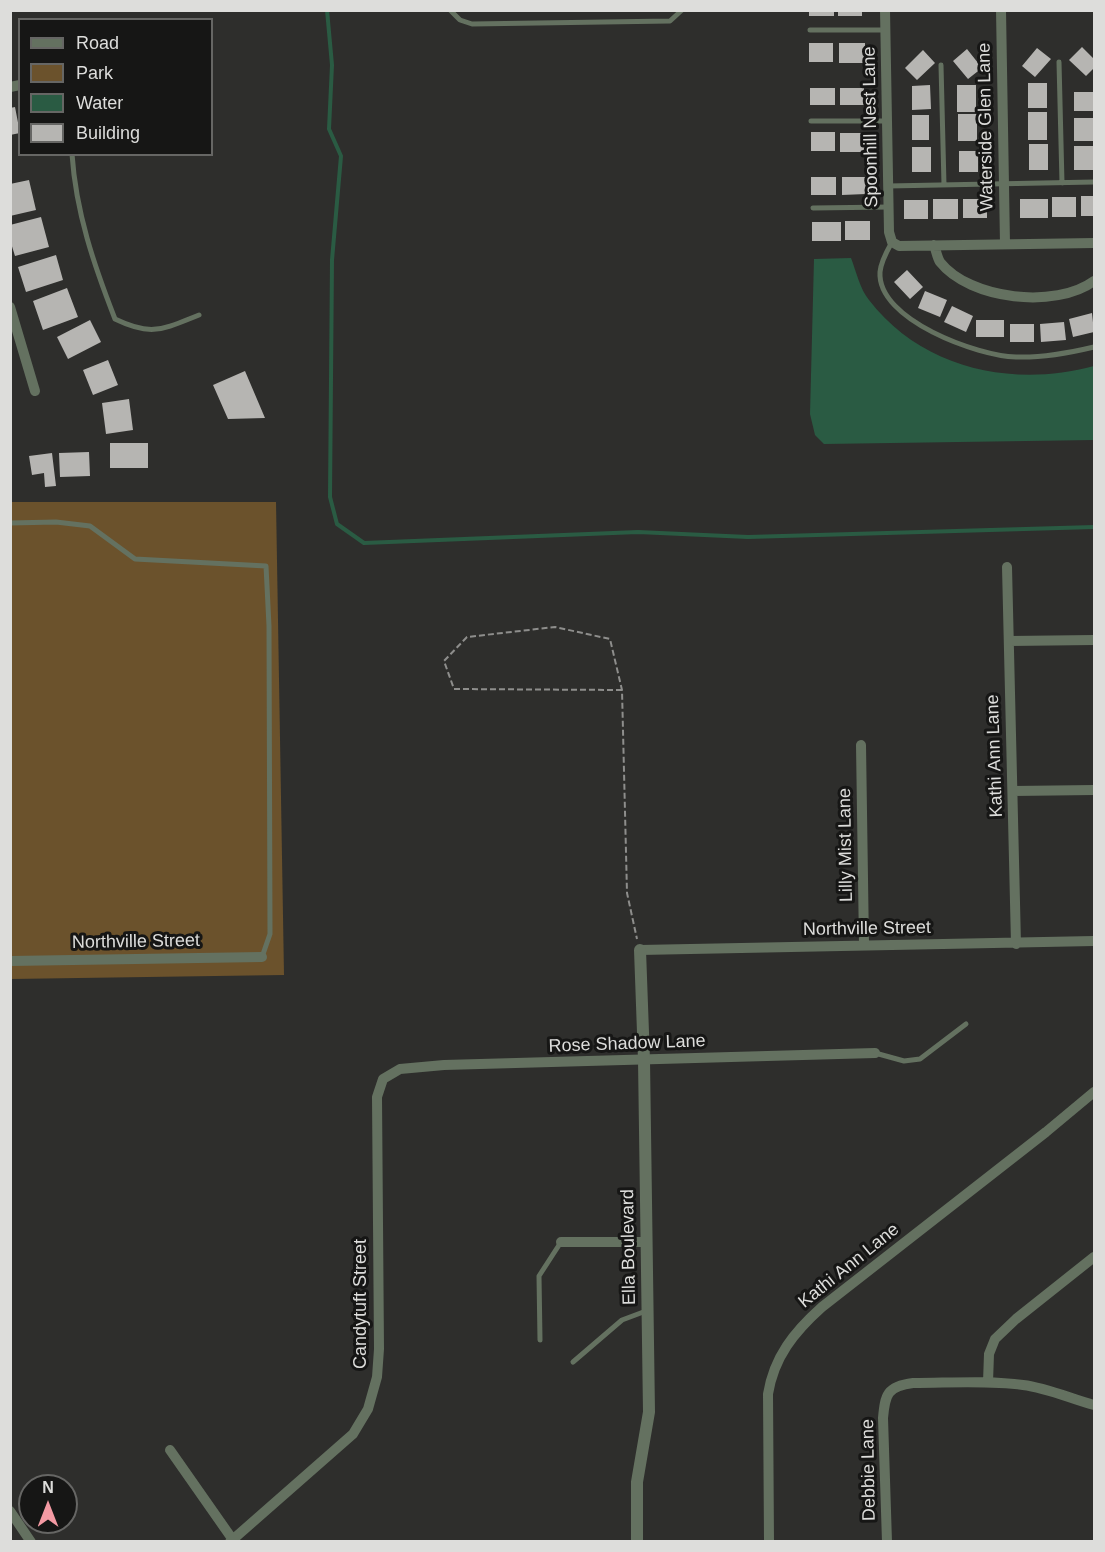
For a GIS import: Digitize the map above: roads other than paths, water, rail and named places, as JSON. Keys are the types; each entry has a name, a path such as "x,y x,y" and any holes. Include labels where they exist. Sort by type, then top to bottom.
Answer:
{"street":[{"name":"Spoonhill Nest Lane","path":"885,10 888,186 892,242"},
{"name":"Waterside Glen Lane","path":"1001,10 1005,244"},
{"path":"892,242 899,246 1095,243"},
{"path":"934,245 939,260 951,273 974,285 1006,296 1035,298 1054,295 1089,285 1095,281"},
{"path":"10,308 35,392"},
{"name":"Kathi Ann Lane","path":"1007,567 1017,944"},
{"path":"1009,641 1095,640"},
{"name":"Lilly Mist Lane","path":"861,745 864,945"},
{"path":"1012,790 1095,790"},
{"name":"Northville Street","path":"640,950 1095,941"},
{"name":"Ella Boulevard","path":"637,1542 637,1482 649,1412 644,1060 640,950"},
{"name":"Northville Street","path":"10,961 262,957"},
{"name":"Rose Shadow Lane","path":"383,1079 400,1069 416,1067 875,1053"},
{"name":"Candytuft Street","path":"232,1541 353,1434 368,1409 377,1377 379,1349 377,1097 383,1079"},
{"name":"Kathi Ann Lane","path":"769,1542 768,1394 771,1378 785,1347 795,1333 822,1307 1095,1092"},
{"path":"561,1242 647,1242"},
{"path":"988,1382 989,1354 995,1339 1010,1324 1095,1257"},
{"name":"Debbie Lane","path":"887,1542 883,1418 885,1399 892,1389 901,1385 988,1382 1024,1385 1052,1391 1095,1405"},
{"path":"170,1450 232,1541"},
{"path":"10,1511 31,1542"}],"lane":[{"path":"450,10 460,20 472,24 670,21 682,10"},
{"path":"810,30 886,30"},
{"path":"1059,62 1062,183"},
{"path":"941,64 944,185"},
{"path":"811,121 887,121"},
{"path":"72,156 81,219 94,265 115,319 136,329 161,330 199,315"},
{"path":"888,186 1095,183"},
{"path":"813,208 889,207"},
{"path":"892,242 883,258 880,273 883,287 895,306 939,336 985,353 1016,357 1060,355 1095,347"},
{"path":"10,523 56,522 90,526 135,559 266,566 269,626 270,934 262,957"},
{"path":"875,1053 904,1061 920,1059 966,1024"},
{"path":"540,1340 539,1276 561,1242"},
{"path":"573,1362 622,1320 648,1311"}],"water":[{"path":"851,258 866,296 891,324 915,343 942,357 971,367 1001,373 1032,375 1094,366 1094,440 824,444 815,435 810,414 814,259"}],"waterway":[{"path":"327,10 332,65 329,129 341,156 332,260 330,497 337,524 364,543 638,532 748,537 1094,527"}]}
